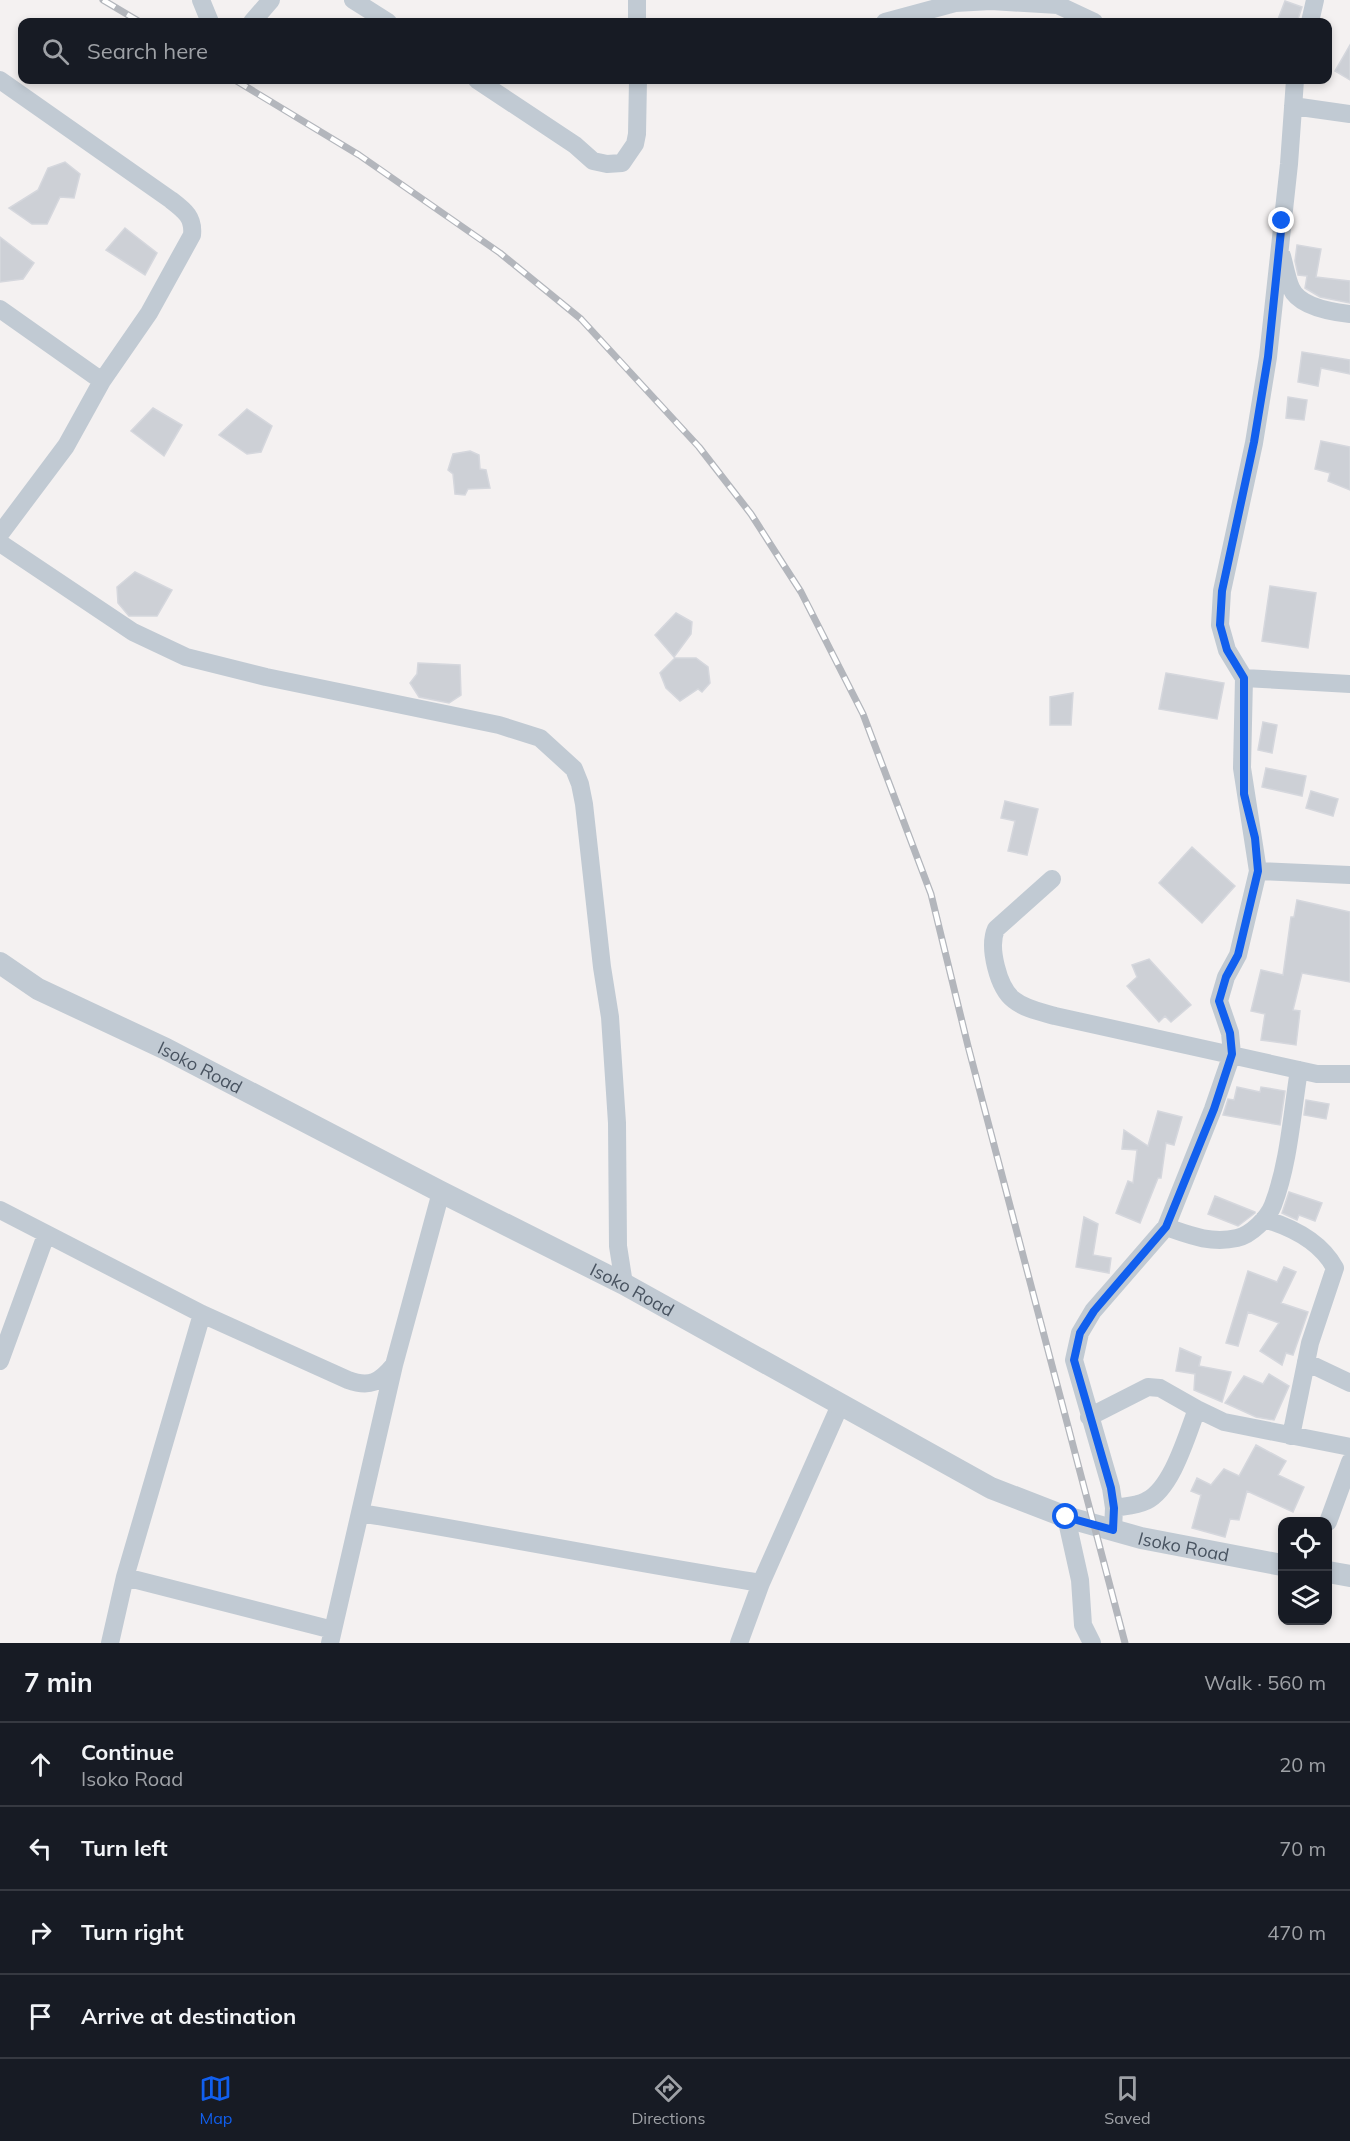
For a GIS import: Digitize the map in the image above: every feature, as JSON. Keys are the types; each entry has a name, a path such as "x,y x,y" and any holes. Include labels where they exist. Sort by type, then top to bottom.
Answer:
{"street":[{"path":"201,0 208,18"},
{"path":"255,18 271,0"},
{"path":"353,0 382,18"},
{"path":"637,0 637,18"},
{"path":"1311,18 1315,0"},
{"path":"900,18 956,3 991,1 1058,5 1086,18"},
{"path":"0,80 171,200 189,216 193,225 192,235 149,314 102,381 66,446 0,534"},
{"path":"483,84 575,146 593,161 607,164 622,163 635,144 638,84"},
{"path":"1197,1409 1186,1439 1164,1485 1147,1501 1114,1519 1074,1360 1080,1333 1094,1311 1166,1227 1214,1109 1232,1054 1230,1033 1219,1001 1226,977 1238,955 1258,871 1243,776 1244,678 1227,650 1220,625 1222,591 1256,432 1268,357 1295,84"},
{"path":"1293,106 1350,114"},
{"path":"1279,247 1291,290 1296,296 1321,308 1350,314"},
{"path":"0,309 102,381"},
{"path":"0,543 133,632 186,657 266,677 499,725 540,738 574,769 584,804 602,967 610,1017 617,1123 618,1246 624,1284"},
{"path":"1244,678 1350,684"},
{"path":"1258,871 1350,875"},
{"path":"1052,879 996,929 991,939 992,953 1001,977 1014,1000 1054,1016 1299,1070 1326,1075 1350,1074"},
{"name":"Isoko Road","path":"0,963 38,989 166,1049 624,1284 991,1488 1066,1517 1114,1519 1141,1538 1278,1564"},
{"path":"1166,1227 1198,1239 1220,1240 1239,1238 1264,1219 1273,1206 1281,1174 1299,1070"},
{"path":"125,1576 332,1636 394,1365 441,1192"},
{"path":"0,1210 202,1314 360,1385 372,1384 380,1380 394,1365"},
{"path":"1264,1219 1286,1226 1309,1240 1329,1257 1335,1268 1316,1320 1291,1436"},
{"path":"0,1361 46,1235"},
{"path":"110,1643 125,1576 202,1314"},
{"path":"1306,1362 1350,1383"},
{"path":"1089,1417 1149,1387 1160,1388 1224,1422 1350,1449 1330,1517"},
{"path":"739,1643 761,1583 841,1403"},
{"path":"360,1513 761,1583"},
{"path":"1066,1517 1080,1580 1083,1625 1092,1643"},
{"path":"1332,1573 1350,1576"}],"building":[{"path":"1285,1 1302,7 1298,18 1279,18"},
{"path":"1350,45 1350,80 1335,71"},
{"path":"65,162 80,174 74,198 60,197 47,224 32,224 9,208 38,190 48,168"},
{"path":"125,228 157,253 145,275 106,250"},
{"path":"0,237 34,263 23,279 0,282"},
{"path":"1297,245 1321,249 1316,277 1350,281 1350,303 1320,297 1305,288 1307,276 1298,275 1295,261"},
{"path":"1302,352 1350,360 1350,374 1321,368 1318,386 1298,382"},
{"path":"1288,397 1307,400 1304,420 1286,418"},
{"path":"153,408 182,425 164,456 131,431"},
{"path":"247,409 272,426 261,452 247,454 219,435"},
{"path":"1321,441 1350,447 1350,490 1328,481 1330,473 1315,469"},
{"path":"470,451 479,455 480,469 486,470 490,488 468,489 465,495 455,494 453,474 448,470 453,454"},
{"path":"135,572 172,590 157,616 129,616 118,603 117,587"},
{"path":"1270,586 1316,593 1308,648 1262,641"},
{"path":"676,613 692,622 691,634 674,657 655,635"},
{"path":"675,658 696,658 708,667 710,683 702,692 698,689 680,701 666,688 660,673"},
{"path":"418,663 460,665 461,695 449,703 419,697 410,683 417,674"},
{"path":"1166,673 1224,683 1217,719 1159,709"},
{"path":"1073,693 1071,725 1050,725 1050,697"},
{"path":"1263,722 1277,725 1272,753 1258,750"},
{"path":"1266,768 1306,776 1302,796 1262,787"},
{"path":"1311,791 1338,799 1333,816 1306,808"},
{"path":"1005,801 1038,809 1027,855 1008,851 1015,821 1001,818"},
{"path":"1192,847 1235,886 1202,923 1159,883"},
{"path":"1297,900 1350,912 1350,982 1302,973 1293,1010 1300,1011 1296,1045 1261,1040 1265,1014 1251,1011 1261,970 1283,975 1291,917 1294,917"},
{"path":"1149,959 1191,1005 1171,1022 1165,1016 1159,1022 1127,986 1137,977 1132,965"},
{"path":"1237,1087 1260,1092 1261,1087 1285,1091 1280,1125 1223,1115 1228,1099 1234,1100"},
{"path":"1306,1100 1329,1104 1326,1119 1304,1115"},
{"path":"1158,1111 1182,1117 1174,1145 1166,1143 1161,1178 1158,1178 1140,1223 1116,1213 1128,1181 1133,1183 1137,1150 1122,1149 1124,1130 1148,1146"},
{"path":"1289,1192 1322,1203 1315,1221 1299,1215 1297,1220 1282,1213"},
{"path":"1215,1196 1255,1213 1238,1226 1208,1214"},
{"path":"1084,1217 1098,1224 1093,1255 1111,1258 1109,1273 1076,1267"},
{"path":"1284,1267 1296,1272 1281,1303 1308,1312 1293,1355 1286,1353 1282,1365 1260,1351 1279,1323 1248,1312 1238,1346 1226,1343 1248,1271 1277,1282"},
{"path":"1180,1348 1201,1357 1199,1366 1231,1372 1222,1402 1194,1390 1195,1374 1176,1371"},
{"path":"1269,1374 1289,1386 1274,1420 1256,1417 1225,1403 1244,1376 1263,1384"},
{"path":"1256,1445 1286,1461 1278,1475 1304,1487 1293,1512 1247,1491 1239,1520 1230,1519 1225,1537 1192,1528 1201,1495 1191,1491 1197,1478 1211,1485 1224,1469 1239,1476"}],"railway":[{"path":"103,0 133,18"},
{"path":"242,84 359,155 500,253 581,319 699,447 751,514 801,592 863,714 931,894 968,1046 1125,1643"}],"route":[{"path":"1066,1517 1113,1530 1114,1508 1111,1488 1074,1360 1080,1333 1094,1311 1166,1227 1214,1109 1232,1054 1230,1033 1219,1001 1226,977 1238,955 1258,871 1255,838 1244,794 1242,768 1244,678 1227,650 1220,625 1222,591 1254,442 1268,357 1282,221"}]}
